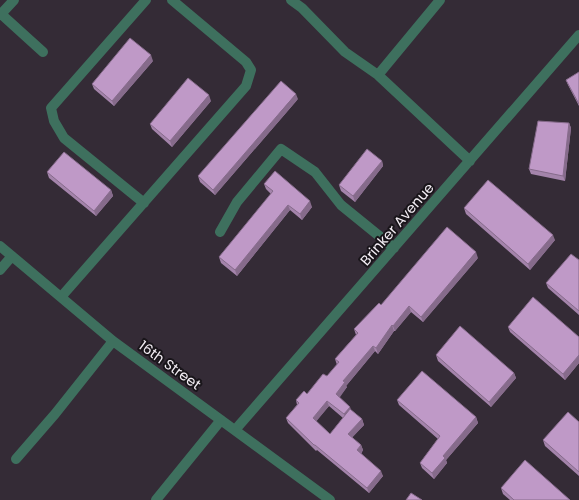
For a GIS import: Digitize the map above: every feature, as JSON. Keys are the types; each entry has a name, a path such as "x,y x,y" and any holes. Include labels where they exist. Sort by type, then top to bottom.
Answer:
{"street":[{"path":"14,0 0,14 43,52"},
{"path":"144,203 64,138 54,121 51,108 146,0"},
{"path":"61,297 246,86 251,70 246,62 172,0"},
{"path":"291,0 302,8 344,52 378,75 470,161"},
{"path":"378,75 440,0"},
{"name":"Brinker Avenue","path":"235,430 579,35"},
{"path":"220,232 237,202 281,149 316,172 341,205 394,248"},
{"name":"16th Street","path":"0,246 113,340 330,500"},
{"path":"0,270 12,256"},
{"path":"16,459 55,414 113,340"},
{"path":"156,500 221,420"}],"building":[{"path":"130,38 151,55 112,101 92,84"},
{"path":"579,72 579,104 566,80"},
{"path":"188,78 209,95 170,141 150,124"},
{"path":"281,81 296,94 213,190 198,176"},
{"path":"538,121 569,123 563,176 529,169"},
{"path":"367,149 382,161 353,196 339,185"},
{"path":"64,152 111,190 94,211 47,172"},
{"path":"275,171 310,201 300,214 288,205 235,270 219,257 273,191 264,184"},
{"path":"488,180 553,235 528,264 464,208"},
{"path":"447,227 476,252 421,317 409,306 393,326 392,325 376,348 373,346 343,381 345,382 336,394 350,407 344,414 327,401 313,418 330,434 350,409 362,419 348,434 361,445 357,450 381,471 367,488 314,445 286,418 299,403 296,400 304,391 307,394 323,374 327,376 339,362 335,359 358,333 354,329 379,303 381,305"},
{"path":"571,254 579,260 579,311 546,283"},
{"path":"533,297 579,337 579,355 563,374 508,327"},
{"path":"460,326 514,373 489,402 436,355"},
{"path":"422,371 476,417 443,456 445,458 432,473 420,463 440,436 397,400"},
{"path":"568,412 579,422 579,472 543,440"},
{"path":"525,460 570,500 514,500 501,488"},
{"path":"411,493 422,500 406,500"}]}
